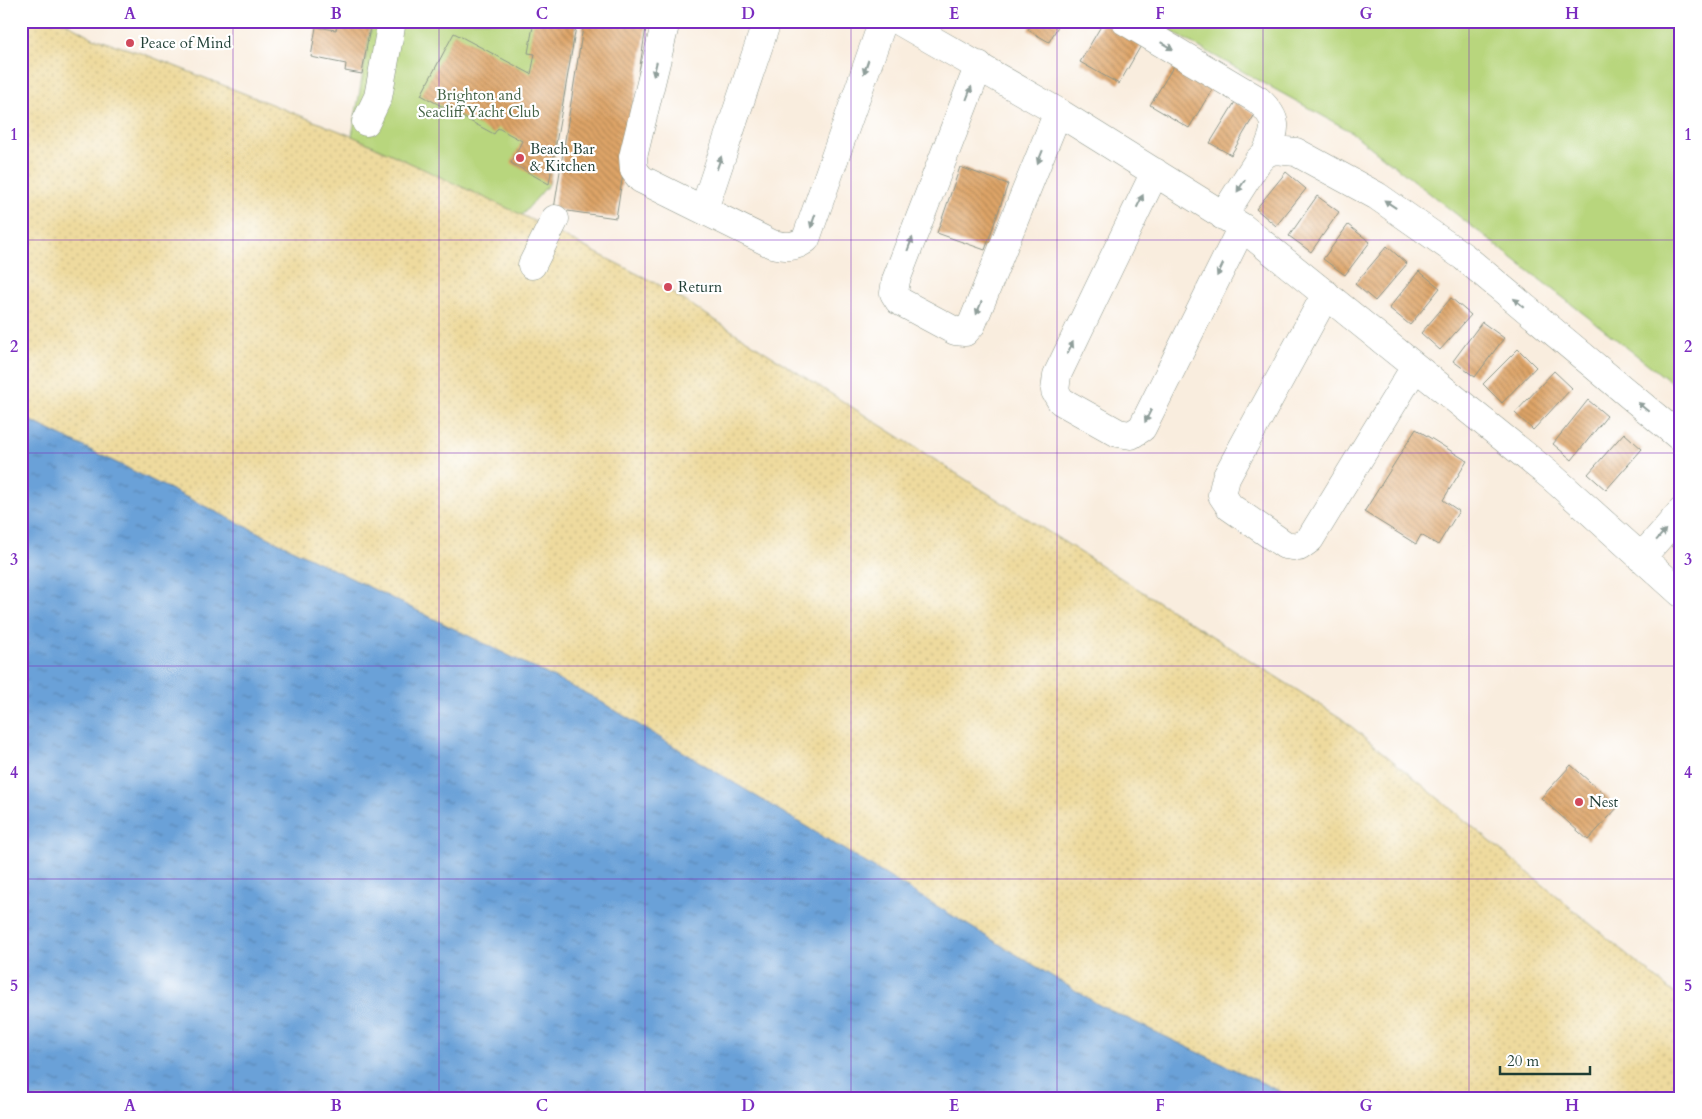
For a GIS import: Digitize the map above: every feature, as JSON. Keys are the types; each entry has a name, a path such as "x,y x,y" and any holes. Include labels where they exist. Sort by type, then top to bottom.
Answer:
{"lane":[{"path":"366,122 378,97 392,21"},
{"path":"666,21 633,157 634,170 641,179 772,244 786,247 797,246 806,238 883,21"},
{"path":"704,209 768,21"},
{"path":"899,21 979,65 1058,112 1232,221 1552,476 1681,593"},
{"path":"1125,21 1258,100 1270,110 1275,133 1266,153 1258,161 1142,428 1131,435 1118,433 1062,401 1055,391 1057,375 1154,172"},
{"path":"979,65 896,280 894,293 899,301 954,331 965,332 972,324 1058,112"},
{"path":"1266,153 1274,150 1296,152 1377,196 1410,218 1464,257 1681,438"},
{"path":"532,265 555,219"},
{"path":"1326,294 1226,478 1222,495 1230,507 1285,545 1299,547 1310,539 1415,367"},
{"path":"1641,558 1681,512"}],"green space":[{"name":"Brighton and Seacliff Yacht Club","path":"372,21 577,21 549,184 522,215 352,136"},
{"path":"1152,21 1681,21 1681,390 1350,131"}],"sand":[{"path":"21,21 63,21 93,38 144,54 352,136 522,215 663,287 1341,718 1681,999 1681,1098 1294,1098 1101,1006 593,697 21,416"}],"water":[{"path":"21,416 593,697 1101,1006 1294,1098 21,1098"}],"building":[{"path":"338,21 371,21 362,74 345,71 346,64 311,57 316,27 336,30"},
{"name":"Brighton and Seacliff Yacht Club","path":"534,21 577,21 549,184 511,163 522,141 498,128 494,134 421,95 454,33 531,74 535,54 528,53"},
{"path":"584,21 647,21 616,218 554,209"},
{"path":"1033,21 1061,21 1049,42 1028,30"},
{"path":"1104,21 1108,21 1143,42 1119,84 1080,62"},
{"path":"1175,64 1213,88 1189,128 1150,105"},
{"path":"1235,102 1255,114 1231,155 1210,143"},
{"path":"960,167 1008,184 985,250 937,233"},
{"path":"1286,172 1306,189 1276,226 1256,209"},
{"path":"1317,196 1339,212 1311,252 1289,236"},
{"path":"1348,225 1370,242 1345,275 1323,259"},
{"path":"1387,246 1407,264 1375,301 1355,284"},
{"path":"1419,271 1440,288 1410,325 1389,308"},
{"path":"1451,298 1471,315 1440,350 1421,333"},
{"path":"1482,322 1504,338 1475,377 1453,361"},
{"path":"1518,349 1536,367 1502,403 1483,384"},
{"path":"1554,371 1572,388 1533,430 1515,413"},
{"path":"1588,400 1607,416 1572,460 1553,444"},
{"path":"1416,429 1467,461 1443,500 1459,511 1438,545 1421,535 1416,544 1364,512"},
{"path":"1624,433 1642,449 1606,490 1588,474"},
{"path":"1681,531 1681,554 1670,545"},
{"name":"Nest","path":"1571,765 1618,807 1588,840 1541,798"}],"place":[{"name":"Peace of Mind","path":"130,43"},
{"name":"Beach Bar & Kitchen","path":"520,158"},
{"name":"Return","path":"668,287"},
{"name":"Nest","path":"1579,802"}]}
